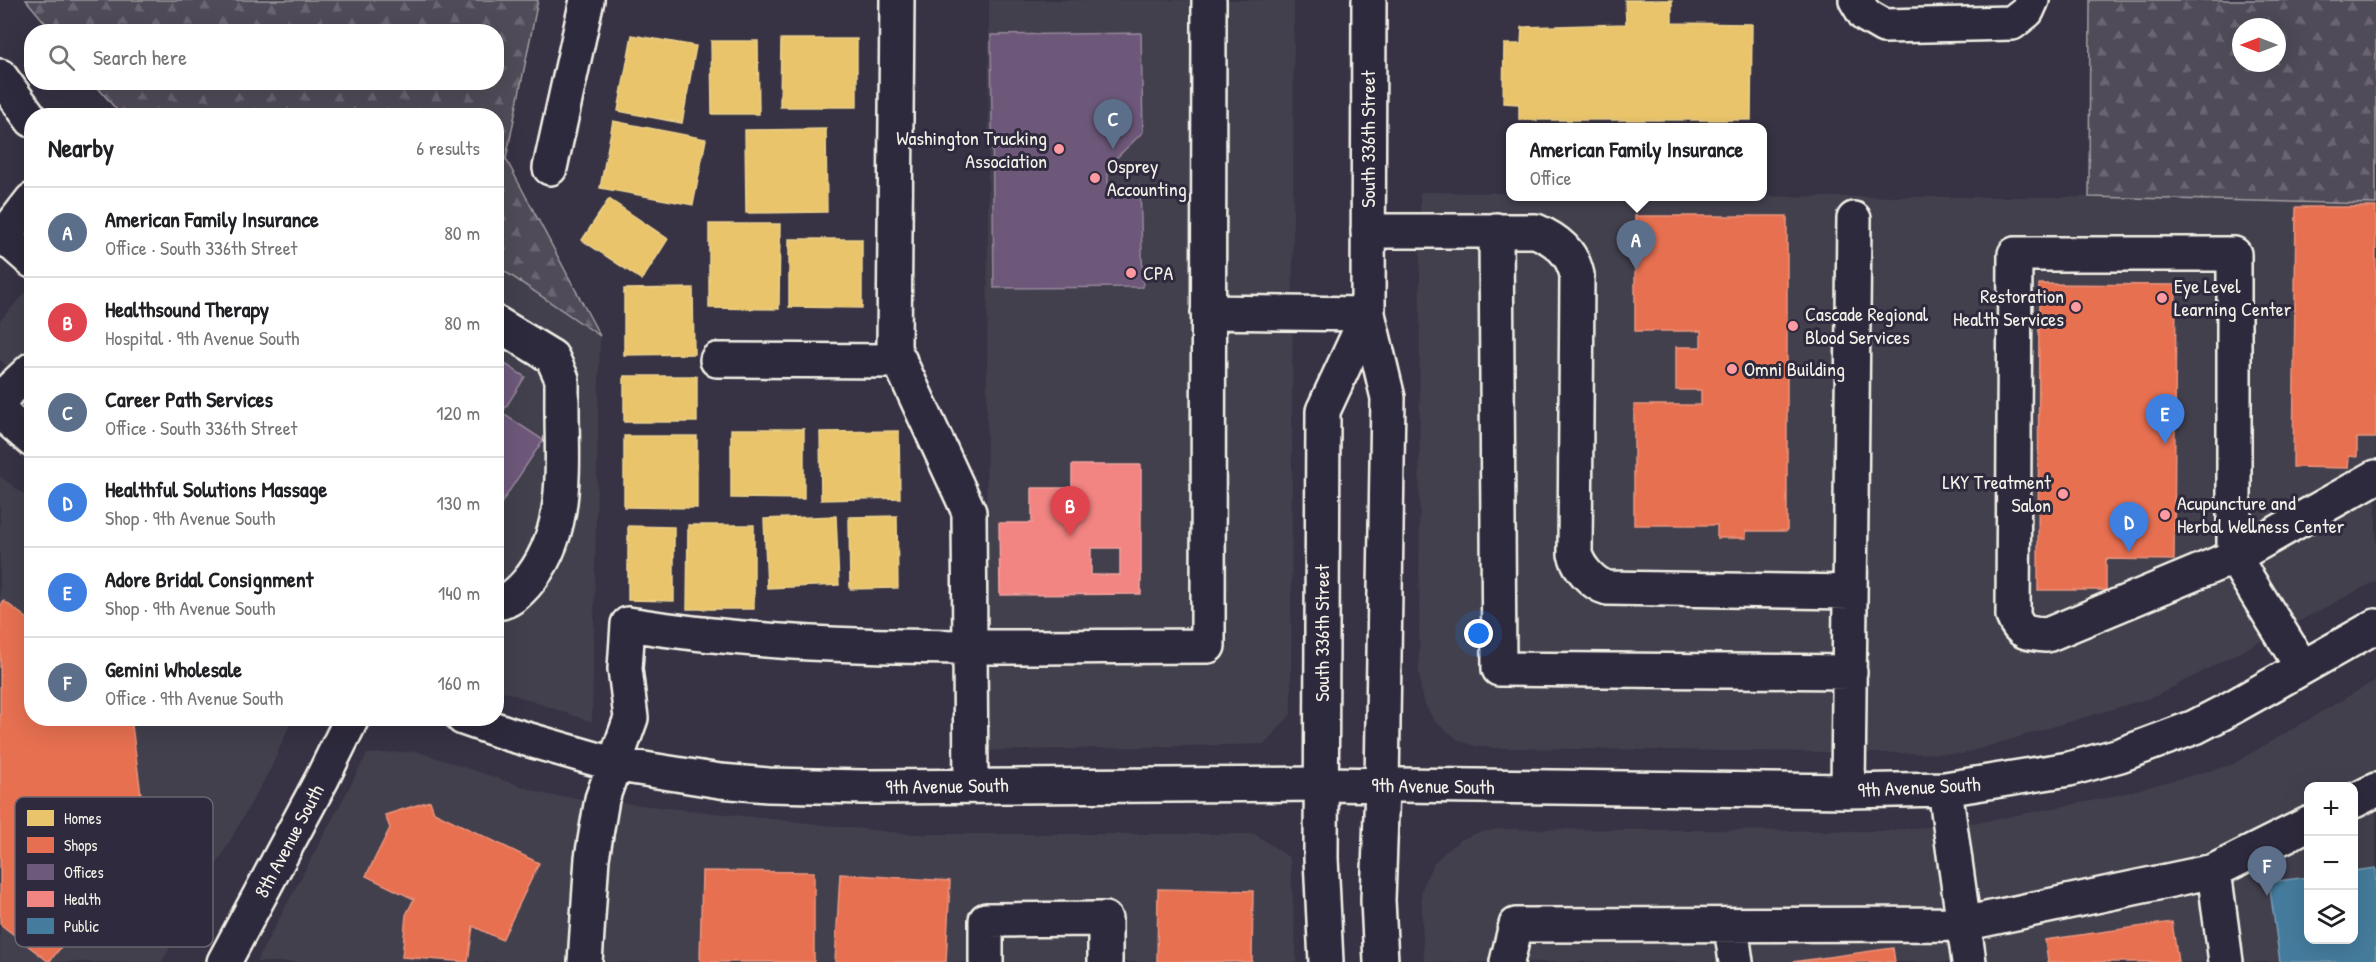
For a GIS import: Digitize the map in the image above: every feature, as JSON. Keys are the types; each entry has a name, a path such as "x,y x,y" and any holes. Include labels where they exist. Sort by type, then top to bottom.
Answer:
{"street":[{"path":"550,168 586,0"},
{"path":"897,0 894,349 969,512 970,786"},
{"path":"585,962 592,858 602,799 631,718 625,669 628,624 741,639 796,643 1208,646 1209,0"},
{"name":"South 336th Street","path":"1369,0 1368,314 1388,398 1383,786 1378,900 1381,962"},
{"path":"1856,0 1865,15 1884,26 2012,23 2027,11 2032,0"},
{"path":"0,76 24,109"},
{"path":"24,209 2,234 24,254"},
{"path":"1848,792 1854,219"},
{"path":"1496,230 1499,669 1850,672"},
{"path":"1368,231 1536,231 1564,248 1574,264 1576,274 1575,554 1577,561 1598,585 1607,588 1850,592"},
{"path":"2302,667 2234,557 2234,254 2015,254 2013,616 2017,626 2029,634 2047,635 2059,632 2234,557 2376,477"},
{"path":"1208,312 1368,314"},
{"name":"South 336th Street","path":"1326,962 1322,858 1323,411 1368,314"},
{"path":"504,328 552,357 561,379 562,406 561,504 553,541 545,559 519,593 504,603"},
{"path":"717,360 900,361"},
{"path":"0,399 24,376"},
{"path":"0,412 24,433"},
{"name":"9th Avenue South","path":"486,726 613,764 720,781 768,785 864,787 1322,784 1848,792 1946,789 2069,769 2120,755 2195,727 2376,626"},
{"name":"8th Avenue South","path":"238,958 348,726"},
{"path":"1946,789 1969,962"},
{"path":"2358,799 2376,790"},
{"path":"1507,962 1516,925 1964,924 2214,871 2304,826"},
{"path":"2214,871 2226,962"},
{"path":"986,962 986,920 1105,919 1105,962"},
{"path":"1731,926 1736,962"}],"shaded area":[{"path":"989,0 1294,0 1291,714 1265,744 985,751"},
{"path":"1420,192 1506,193 1506,201 1767,201 1767,196 2089,197 2376,204 2376,581 2156,696 1962,754 1495,748 1475,746 1460,741 1435,722 1426,707 1421,692 1419,672"},
{"path":"504,271 600,336 592,722 504,691"},
{"path":"24,294 24,381 0,360 0,320"},
{"path":"0,476 24,495 24,726 289,726 272,766 213,871 213,797 15,797 15,947 170,947 162,962 0,962"},
{"path":"2376,680 2376,962 1424,962 1421,893 1425,880 1434,863 1446,851 1460,840 1477,833 1499,829 1880,831 1980,822 2106,798 2231,765"},
{"path":"416,751 548,795 910,834 1255,834 1290,858 1297,962 256,962 367,754"}],"green space":[{"path":"26,0 538,0 506,159 600,336 504,271 504,108 115,108 100,90 504,90 504,24 46,24"},
{"path":"2090,0 2376,0 2376,204 2089,197"}],"building: Homes":[{"path":"1625,0 1672,0 1672,23 1752,24 1751,120 1519,120 1519,104 1503,103 1504,44 1521,44 1522,27 1626,24"},
{"path":"632,35 696,46 682,123 618,111"},
{"path":"781,39 857,39 857,107 780,107"},
{"path":"711,41 758,41 759,114 712,114"},
{"path":"613,121 706,139 693,205 600,188"},
{"path":"826,129 827,212 746,213 745,130"},
{"path":"609,199 668,239 642,280 582,240"},
{"path":"709,224 780,224 779,309 709,308"},
{"path":"789,239 862,239 862,308 789,307"},
{"path":"693,288 694,354 624,355 624,289"},
{"path":"624,376 697,376 697,422 624,422"},
{"path":"731,429 804,429 804,499 731,498"},
{"path":"899,431 900,498 821,500 820,432"},
{"path":"624,436 697,436 697,508 624,507"},
{"path":"836,516 839,585 767,588 764,519"},
{"path":"897,516 898,588 850,589 849,517"},
{"path":"688,525 754,525 754,609 687,609"},
{"path":"628,526 674,527 674,601 628,600"}],"building: Shops":[{"path":"2296,207 2376,207 2376,438 2357,438 2357,457 2349,456 2348,468 2293,467"},
{"name":"Omni Building","path":"1635,216 1787,216 1787,531 1746,531 1746,538 1717,538 1717,525 1634,525 1634,405 1701,405 1701,390 1676,390 1676,347 1701,347 1701,331 1635,331"},
{"path":"2039,284 2176,285 2174,560 2106,559 2106,590 2038,590"},
{"path":"4,601 24,616 24,726 132,726 141,797 15,797 15,936 0,924 0,606"},
{"path":"430,801 434,812 539,863 502,940 473,926 468,962 402,957 406,915 414,899 366,876 390,828 385,815"},
{"path":"702,871 814,872 814,962 700,962"},
{"path":"840,874 950,881 946,962 835,962"},
{"path":"1158,889 1253,891 1252,962 1157,962"},
{"path":"2172,922 2178,962 2048,962 2045,940"},
{"path":"30,947 61,947 49,962"},
{"path":"1893,948 1895,962 1792,962"}],"building: Offices":[{"name":"Washington Trucking Association","path":"1141,33 1143,132 1108,166 1108,186 1140,186 1143,287 994,288 991,35"},
{"path":"504,363 525,377 504,410"},
{"path":"504,414 543,440 504,499"}],"building: Health":[{"path":"1072,465 1141,465 1141,594 1000,595 999,523 1032,523 1032,488 1072,488","holes":["1091,548 1120,548 1120,575 1091,575"]}],"building: Public":[{"path":"2376,868 2376,962 2280,962 2269,882 2304,878 2304,944 2358,944 2358,870"}],"place":[{"name":"Washington Trucking Association","path":"1059,149"},
{"name":"Career Path Services","path":"1113,149"},
{"name":"Osprey Accounting","path":"1095,178"},
{"name":"American Family Insurance","path":"1636,270"},
{"name":"CPA","path":"1131,273"},
{"name":"Eye Level Learning Center","path":"2162,298"},
{"name":"Restoration Health Services","path":"2076,307"},
{"name":"Cascade Regional Blood Services","path":"1793,326"},
{"name":"Omni Building","path":"1732,369"},
{"name":"Adore Bridal Consignment","path":"2165,444"},
{"name":"LKY Treatment Salon","path":"2063,494"},
{"name":"Acupuncture and Herbal Wellness Center","path":"2165,515"},
{"name":"Healthsound Therapy","path":"1070,536"},
{"name":"Healthful Solutions Massage","path":"2129,552"},
{"name":"Gemini Wholesale","path":"2267,896"}]}
